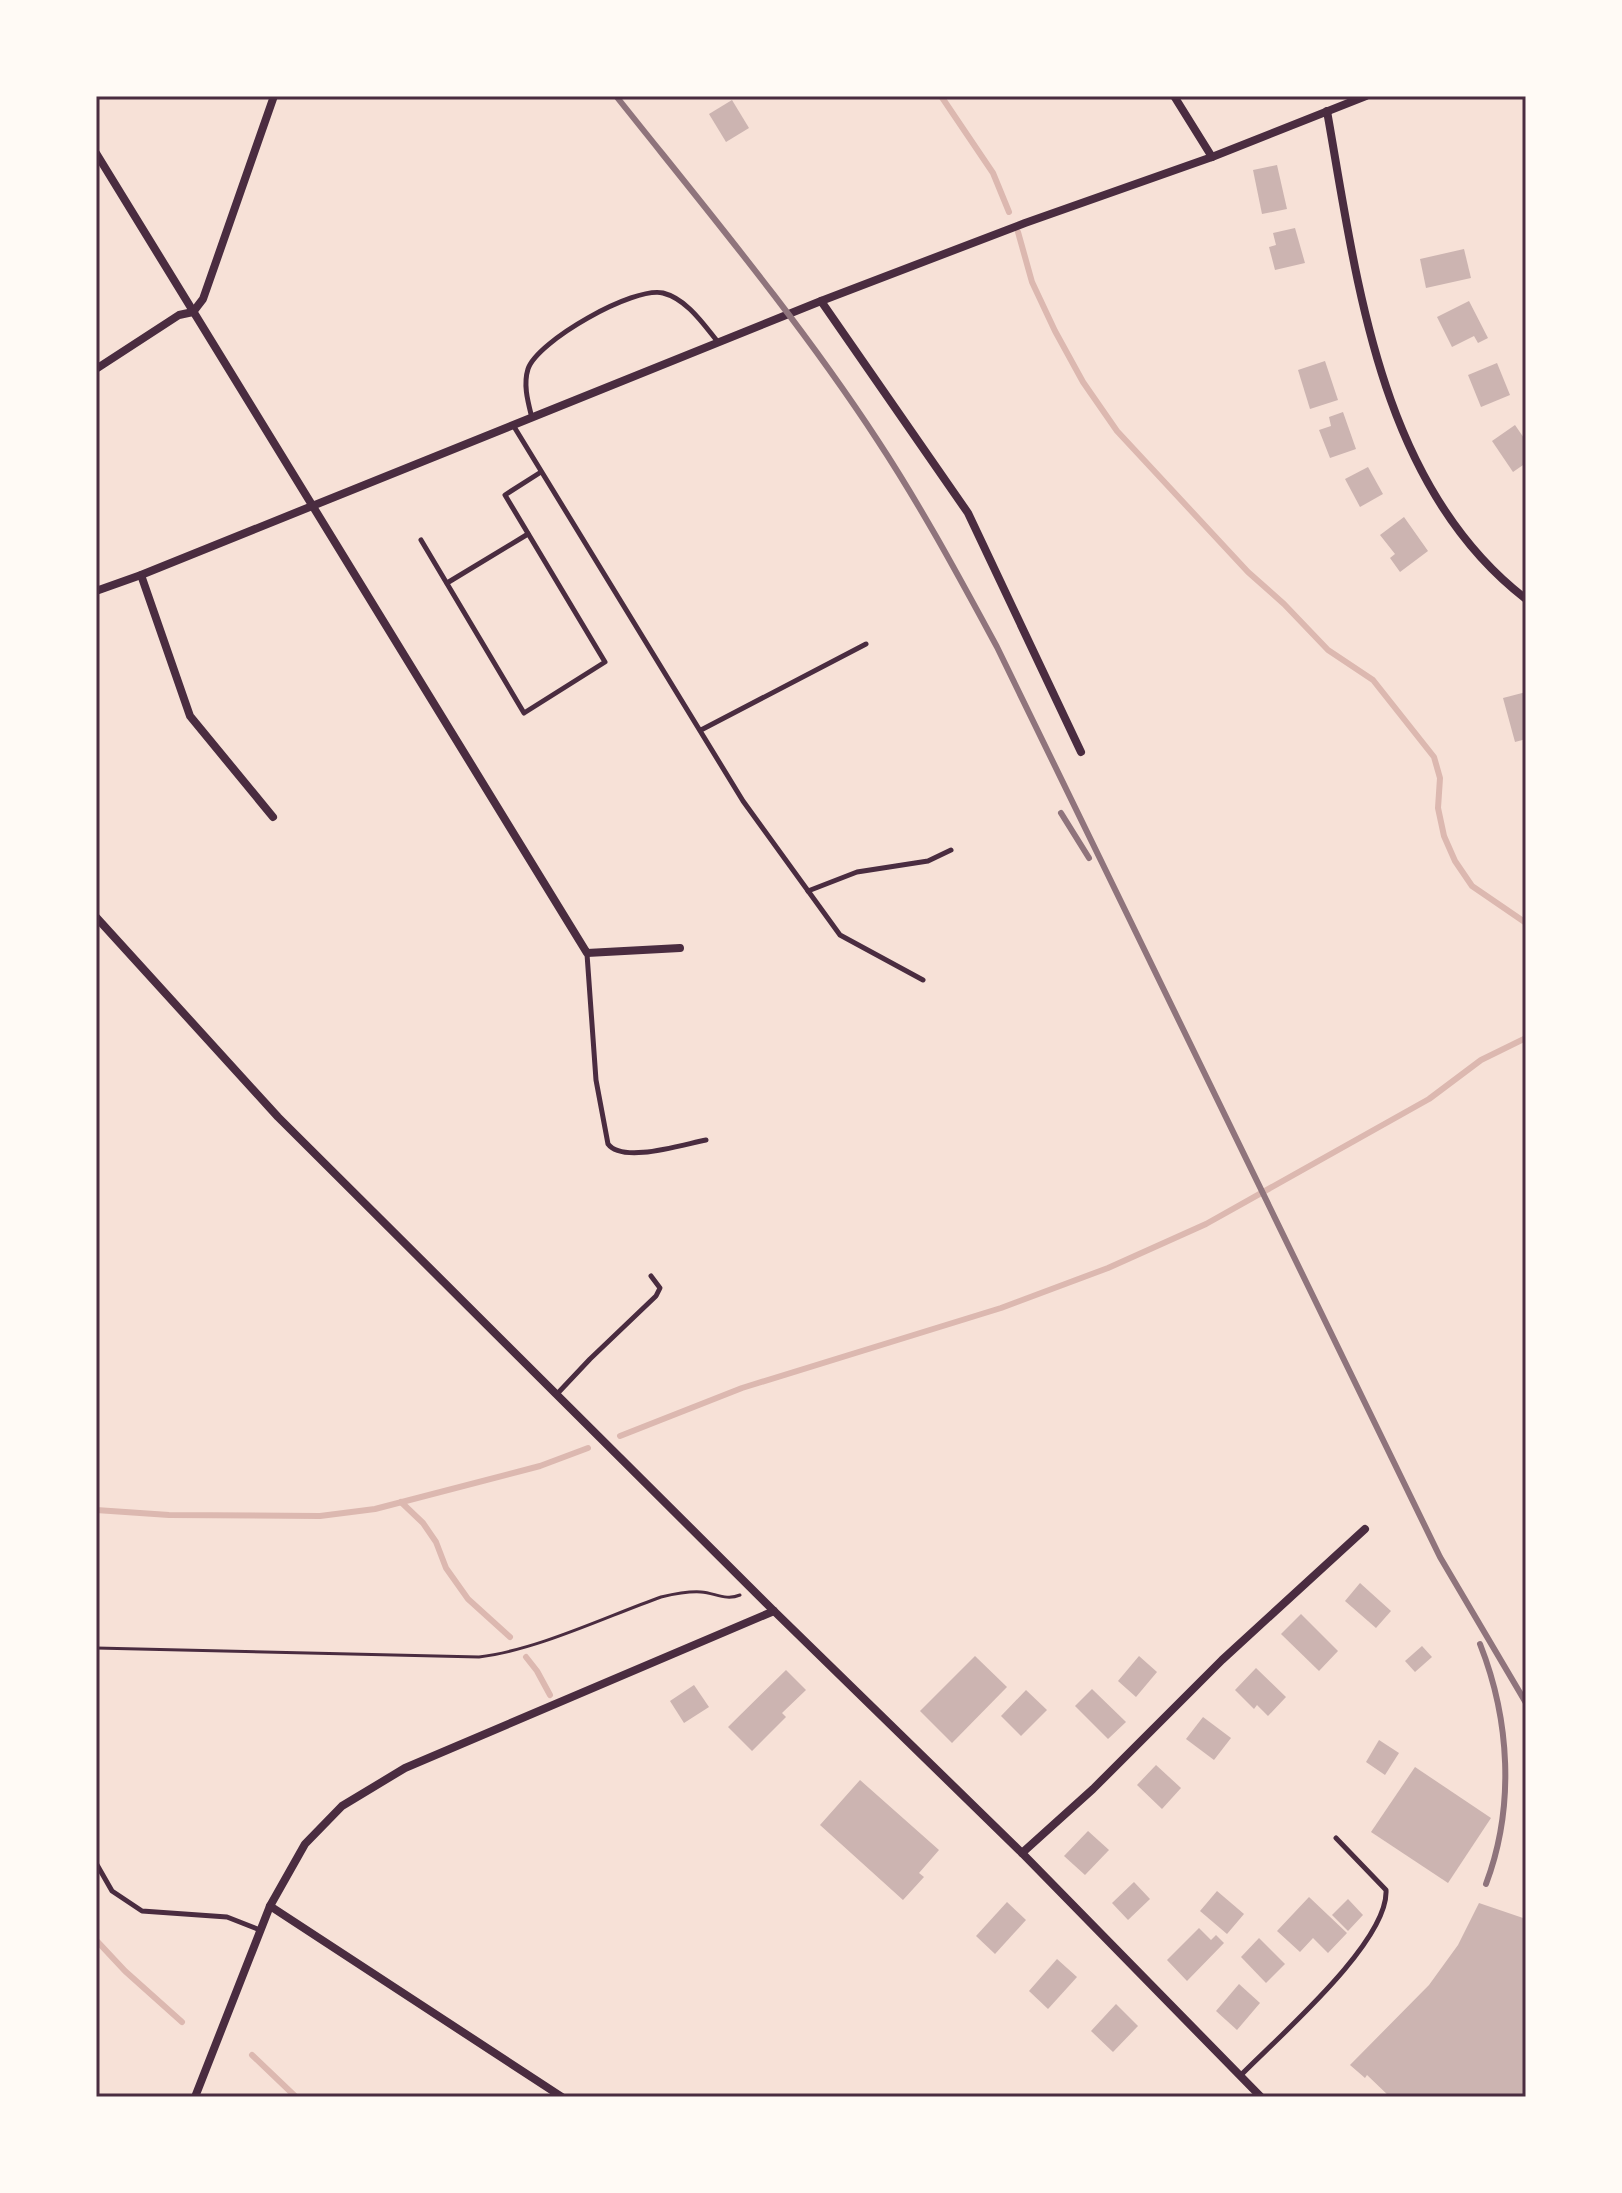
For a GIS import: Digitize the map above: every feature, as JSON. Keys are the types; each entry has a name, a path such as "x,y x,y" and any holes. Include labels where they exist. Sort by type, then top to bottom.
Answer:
{"street":[{"path":"96,369 179,315 193,312 203,299 274,96"},
{"path":"1174,96 1212,157"},
{"path":"96,591 821,301 1025,223 1212,157 1366,96"},
{"path":"1327,111 1360,297 1377,361 1405,433 1451,521 1476,551 1526,599"},
{"path":"96,153 587,953 680,948"},
{"path":"821,301 968,513 1081,752"},
{"path":"141,575 190,716 273,817"},
{"path":"96,917 278,1117 750,1588 1022,1853 1261,2097"},
{"path":"1022,1853 1093,1789 1222,1660 1365,1529"},
{"path":"195,2097 270,1906 305,1844 342,1806 405,1768 774,1611"},
{"path":"270,1906 562,2097"}],"lane":[{"path":"532,418 526,383 535,355 552,340 620,302 650,293 664,293 697,316 719,343"},
{"path":"513,425 743,801 840,935 923,980"},
{"path":"421,540 524,713 605,662 505,495 541,472"},
{"path":"447,583 528,534"},
{"path":"701,730 866,644"},
{"path":"808,891 857,872 928,861 951,850"},
{"path":"587,953 596,1080 608,1144 612,1149 626,1154 706,1140"},
{"path":"557,1395 656,1296 660,1288 651,1276"},
{"path":"1240,2076 1358,1956 1379,1922 1387,1901 1386,1890 1336,1838"},
{"path":"96,1863 112,1891 142,1911 227,1917 260,1930"}],"path":[{"path":"96,1648 479,1657 499,1655 661,1597 681,1592 704,1592 730,1599 750,1588"}],"building":[{"path":"732,100 749,128 726,142 709,114"},
{"path":"1277,165 1287,209 1262,214 1253,170"},
{"path":"1295,228 1305,263 1275,270 1269,247 1276,245 1273,233"},
{"path":"1464,249 1471,278 1426,288 1420,259"},
{"path":"1469,301 1488,338 1478,343 1474,336 1452,347 1437,317"},
{"path":"1325,361 1338,400 1310,409 1298,370"},
{"path":"1497,363 1510,395 1481,407 1468,375"},
{"path":"1343,412 1356,449 1330,458 1319,430 1331,426 1329,417"},
{"path":"1515,425 1526,441 1526,463 1513,472 1492,441"},
{"path":"1368,467 1383,494 1360,507 1345,479"},
{"path":"1404,517 1428,551 1400,572 1390,558 1395,554 1380,535"},
{"path":"1526,692 1526,739 1515,742 1503,698"},
{"path":"1360,1583 1391,1611 1376,1628 1345,1601"},
{"path":"1301,1614 1338,1651 1319,1671 1281,1634"},
{"path":"1422,1646 1432,1657 1415,1672 1405,1661"},
{"path":"975,1656 1007,1687 952,1743 920,1711"},
{"path":"1139,1656 1157,1672 1136,1697 1118,1681"},
{"path":"1256,1668 1286,1697 1268,1716 1257,1705 1254,1709 1235,1690"},
{"path":"786,1670 806,1690 782,1713 786,1717 752,1751 728,1727"},
{"path":"694,1685 709,1707 684,1723 670,1701"},
{"path":"1092,1689 1126,1722 1108,1739 1075,1706"},
{"path":"1026,1690 1047,1710 1021,1736 1001,1716"},
{"path":"1203,1717 1231,1738 1214,1760 1186,1739"},
{"path":"1379,1740 1399,1753 1385,1775 1366,1762"},
{"path":"1156,1765 1181,1788 1162,1809 1137,1785"},
{"path":"1415,1767 1491,1818 1448,1883 1371,1832"},
{"path":"860,1780 939,1850 919,1873 924,1877 903,1900 820,1825"},
{"path":"1088,1831 1109,1850 1085,1875 1064,1856"},
{"path":"1134,1882 1150,1899 1128,1920 1112,1903"},
{"path":"1217,1891 1244,1914 1227,1934 1200,1911"},
{"path":"1309,1897 1347,1933 1328,1953 1313,1938 1300,1952 1277,1931"},
{"path":"1348,1899 1363,1915 1348,1931 1332,1915"},
{"path":"1007,1902 1026,1920 995,1954 976,1936"},
{"path":"1479,1903 1526,1919 1526,2097 1390,2097 1367,2075 1365,2078 1350,2065 1429,1985 1458,1945"},
{"path":"1199,1928 1211,1940 1216,1935 1224,1943 1187,1981 1167,1960"},
{"path":"1259,1938 1285,1964 1266,1983 1241,1957"},
{"path":"1057,1959 1077,1977 1048,2009 1029,1991"},
{"path":"1239,1984 1260,2003 1237,2030 1216,2011"},
{"path":"1116,2004 1138,2026 1113,2052 1091,2031"}],"waterway":[{"path":"941,96 993,173 1009,212"},
{"path":"1018,232 1032,282 1055,331 1083,382 1117,431 1248,572 1328,650 1373,680 1434,757 1440,778 1438,808 1444,836 1455,861 1472,886 1526,923"},
{"path":"620,1436 742,1388 1001,1308 1108,1268 1206,1224 1429,1099 1481,1060 1526,1038"},
{"path":"96,1510 169,1515 320,1516 375,1509 540,1466 588,1448"},
{"path":"401,1502 423,1523 436,1542 446,1568 468,1599 510,1637"},
{"path":"526,1657 550,1695"},
{"path":"96,1940 125,1971 182,2022"},
{"path":"252,2055 296,2097"}],"railway":[{"path":"616,96 751,266 848,396 940,543 997,647 1440,1557 1526,1703"},
{"path":"1061,813 1089,858"},
{"path":"1480,1644 1498,1703 1505,1764 1502,1825 1486,1884"}]}
